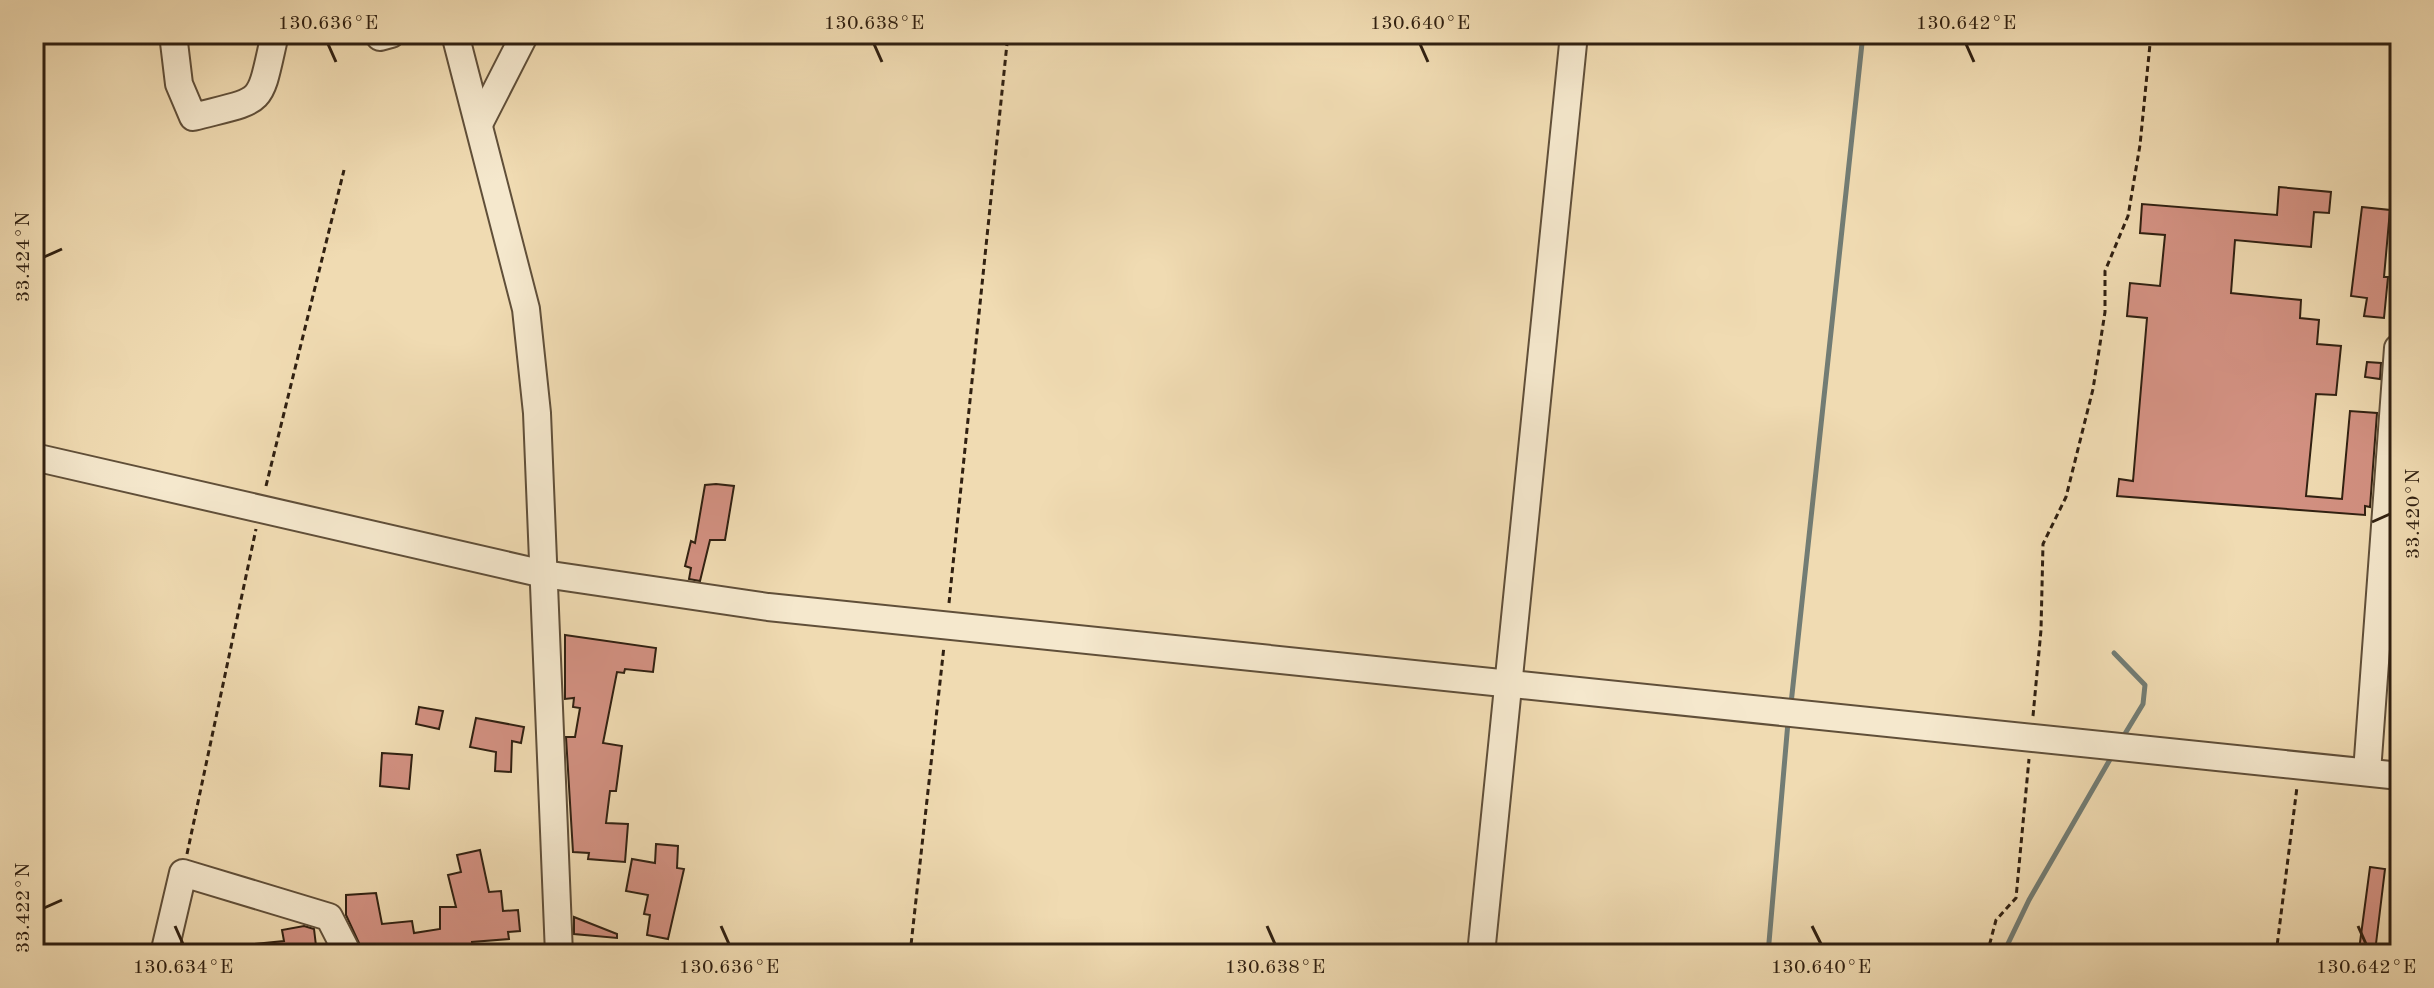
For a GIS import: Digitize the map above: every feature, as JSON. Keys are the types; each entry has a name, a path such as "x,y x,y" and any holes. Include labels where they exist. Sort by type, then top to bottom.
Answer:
{"street":[{"path":"173,34 179,84 193,117 251,102 261,94 275,34"},
{"path":"455,34 526,309 537,413 559,954"},
{"path":"480,122 525,34"},
{"path":"1481,954 1574,34"},
{"path":"2367,772 2398,348"},
{"path":"34,457 544,574 768,607 2400,776"},
{"path":"164,954 183,873 329,917 348,954"}],"path":[{"path":"910,954 1008,34"},
{"path":"1987,954 1996,920 2016,898 2041,630 2043,544 2066,497 2093,389 2105,312 2105,271 2128,216 2140,145 2151,34"},
{"path":"183,873 260,509 344,170"},
{"path":"2276,954 2300,766"}],"building":[{"path":"2279,187 2331,192 2329,213 2314,212 2311,247 2235,240 2231,293 2301,300 2300,318 2319,320 2317,344 2341,346 2336,395 2316,394 2306,496 2342,499 2350,411 2377,413 2370,507 2365,506 2365,515 2117,496 2119,479 2133,481 2147,318 2127,316 2130,283 2160,286 2165,235 2140,233 2142,204 2277,215"},
{"path":"2362,207 2390,210 2384,318 2364,316 2367,298 2351,296"},
{"path":"2367,362 2381,363 2380,379 2365,377"},
{"path":"705,485 734,486 725,540 710,540 700,581 689,579 691,568 685,566 691,541 695,543"},
{"path":"565,635 656,648 653,672 625,669 624,673 617,672 603,743 622,746 616,791 610,791 606,823 628,824 625,862 588,859 589,853 573,852 566,737 575,737 580,708 573,707 574,698 565,699"},
{"path":"419,707 443,711 439,729 416,724"},
{"path":"476,718 524,727 521,743 512,741 511,772 495,771 496,752 470,747"},
{"path":"382,753 412,755 409,789 380,786"},
{"path":"656,844 678,846 677,868 684,869 668,939 647,935 650,915 644,914 648,895 626,891 632,859 655,863"},
{"path":"480,850 489,892 501,891 503,911 518,910 520,931 508,932 509,939 472,942 473,951 364,954 346,915 346,895 376,893 382,924 412,921 414,933 440,929 440,907 456,907 448,875 461,872 457,855"},
{"path":"2370,867 2385,869 2375,952 2359,950"},
{"path":"574,917 617,934 617,938 574,934"},
{"path":"304,926 314,929 317,954 254,954 254,944 284,941 282,930"}],"waterway":[{"path":"1791,704 1863,34"},
{"path":"2114,653 2145,685 2143,704 2123,737"},
{"path":"1768,954 1788,722"},
{"path":"2003,954 2029,900 2112,756"}]}
